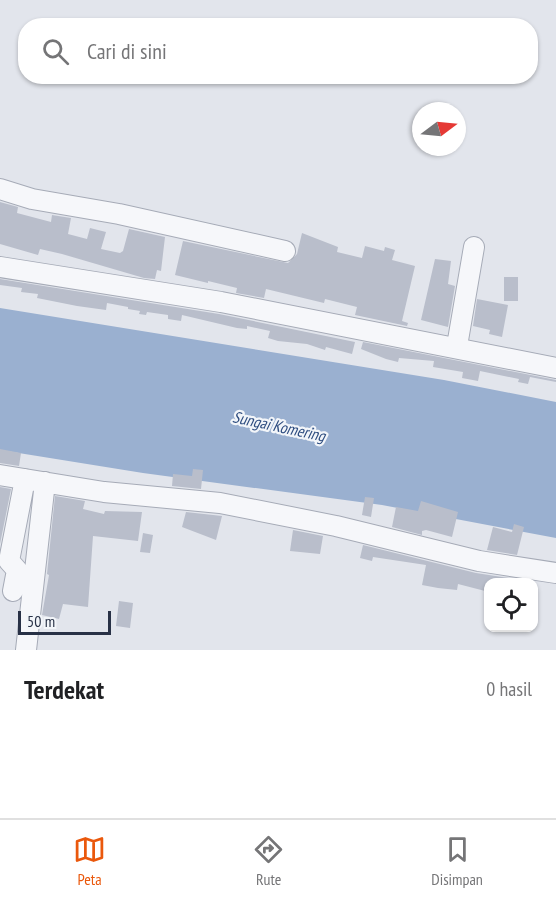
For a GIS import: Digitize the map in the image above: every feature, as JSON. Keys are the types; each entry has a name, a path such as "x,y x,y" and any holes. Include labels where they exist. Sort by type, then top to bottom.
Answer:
{"street":[{"path":"0,189 32,199 119,214 285,252"},
{"path":"457,346 474,247"},
{"path":"0,267 221,302 457,346 556,368"},
{"path":"0,475 104,492 220,503 336,526 478,561 556,573"},
{"path":"13,591 17,570 9,561 35,480"},
{"path":"26,650 35,480"}],"water":[{"name":"Sungai Komering","path":"0,308 444,380 556,402 556,538 382,505 143,473 0,450"}],"building":[{"path":"0,202 18,207 17,213 51,222 52,215 71,218 68,234 87,239 90,228 106,232 101,249 120,253 123,251 129,229 165,237 161,271 157,270 155,279 144,278 62,254 40,249 38,255 0,244"},
{"path":"302,233 338,247 337,252 362,258 365,246 384,251 385,247 395,250 392,260 415,266 402,321 408,323 407,326 355,315 357,307 325,299 324,303 266,289 264,298 236,293 237,288 175,275 183,241 288,263 297,254"},
{"path":"435,259 451,261 448,284 455,286 448,327 421,320"},
{"path":"504,277 518,277 518,301 504,301"},
{"path":"0,279 219,314 355,342 352,354 326,347 325,350 307,344 278,341 268,338 270,331 247,326 247,329 237,328 182,315 181,321 168,319 168,315 147,312 146,315 139,314 140,311 107,303 106,310 77,306 37,298 38,294 21,292 22,288 0,285"},
{"path":"477,299 508,305 502,337 489,334 490,330 473,326"},
{"path":"363,342 556,380 556,382 530,377 528,384 518,382 519,379 480,371 478,381 462,378 463,372 433,367 434,361 399,358 398,362 386,359 361,349"},
{"path":"0,449 21,453 19,466 0,463"},
{"path":"193,469 203,470 201,489 172,486 173,474 192,476"},
{"path":"0,487 11,489 0,544"},
{"path":"55,496 85,501 83,509 104,514 105,511 142,512 138,541 93,536 88,607 63,604 59,619 42,615 49,575 47,574"},
{"path":"365,497 374,498 371,517 362,515"},
{"path":"421,501 458,512 452,537 426,530 422,531 422,535 392,527 396,507 418,511"},
{"path":"186,512 222,516 216,540 182,527"},
{"path":"514,524 524,527 517,555 487,550 493,527 512,532"},
{"path":"293,530 323,536 320,554 290,551"},
{"path":"143,533 153,535 150,553 140,552"},
{"path":"363,545 476,573 508,578 484,578 484,591 458,584 457,590 438,588 422,585 426,565 373,557 372,561 360,558"},
{"path":"119,601 133,603 130,628 116,626"}]}
